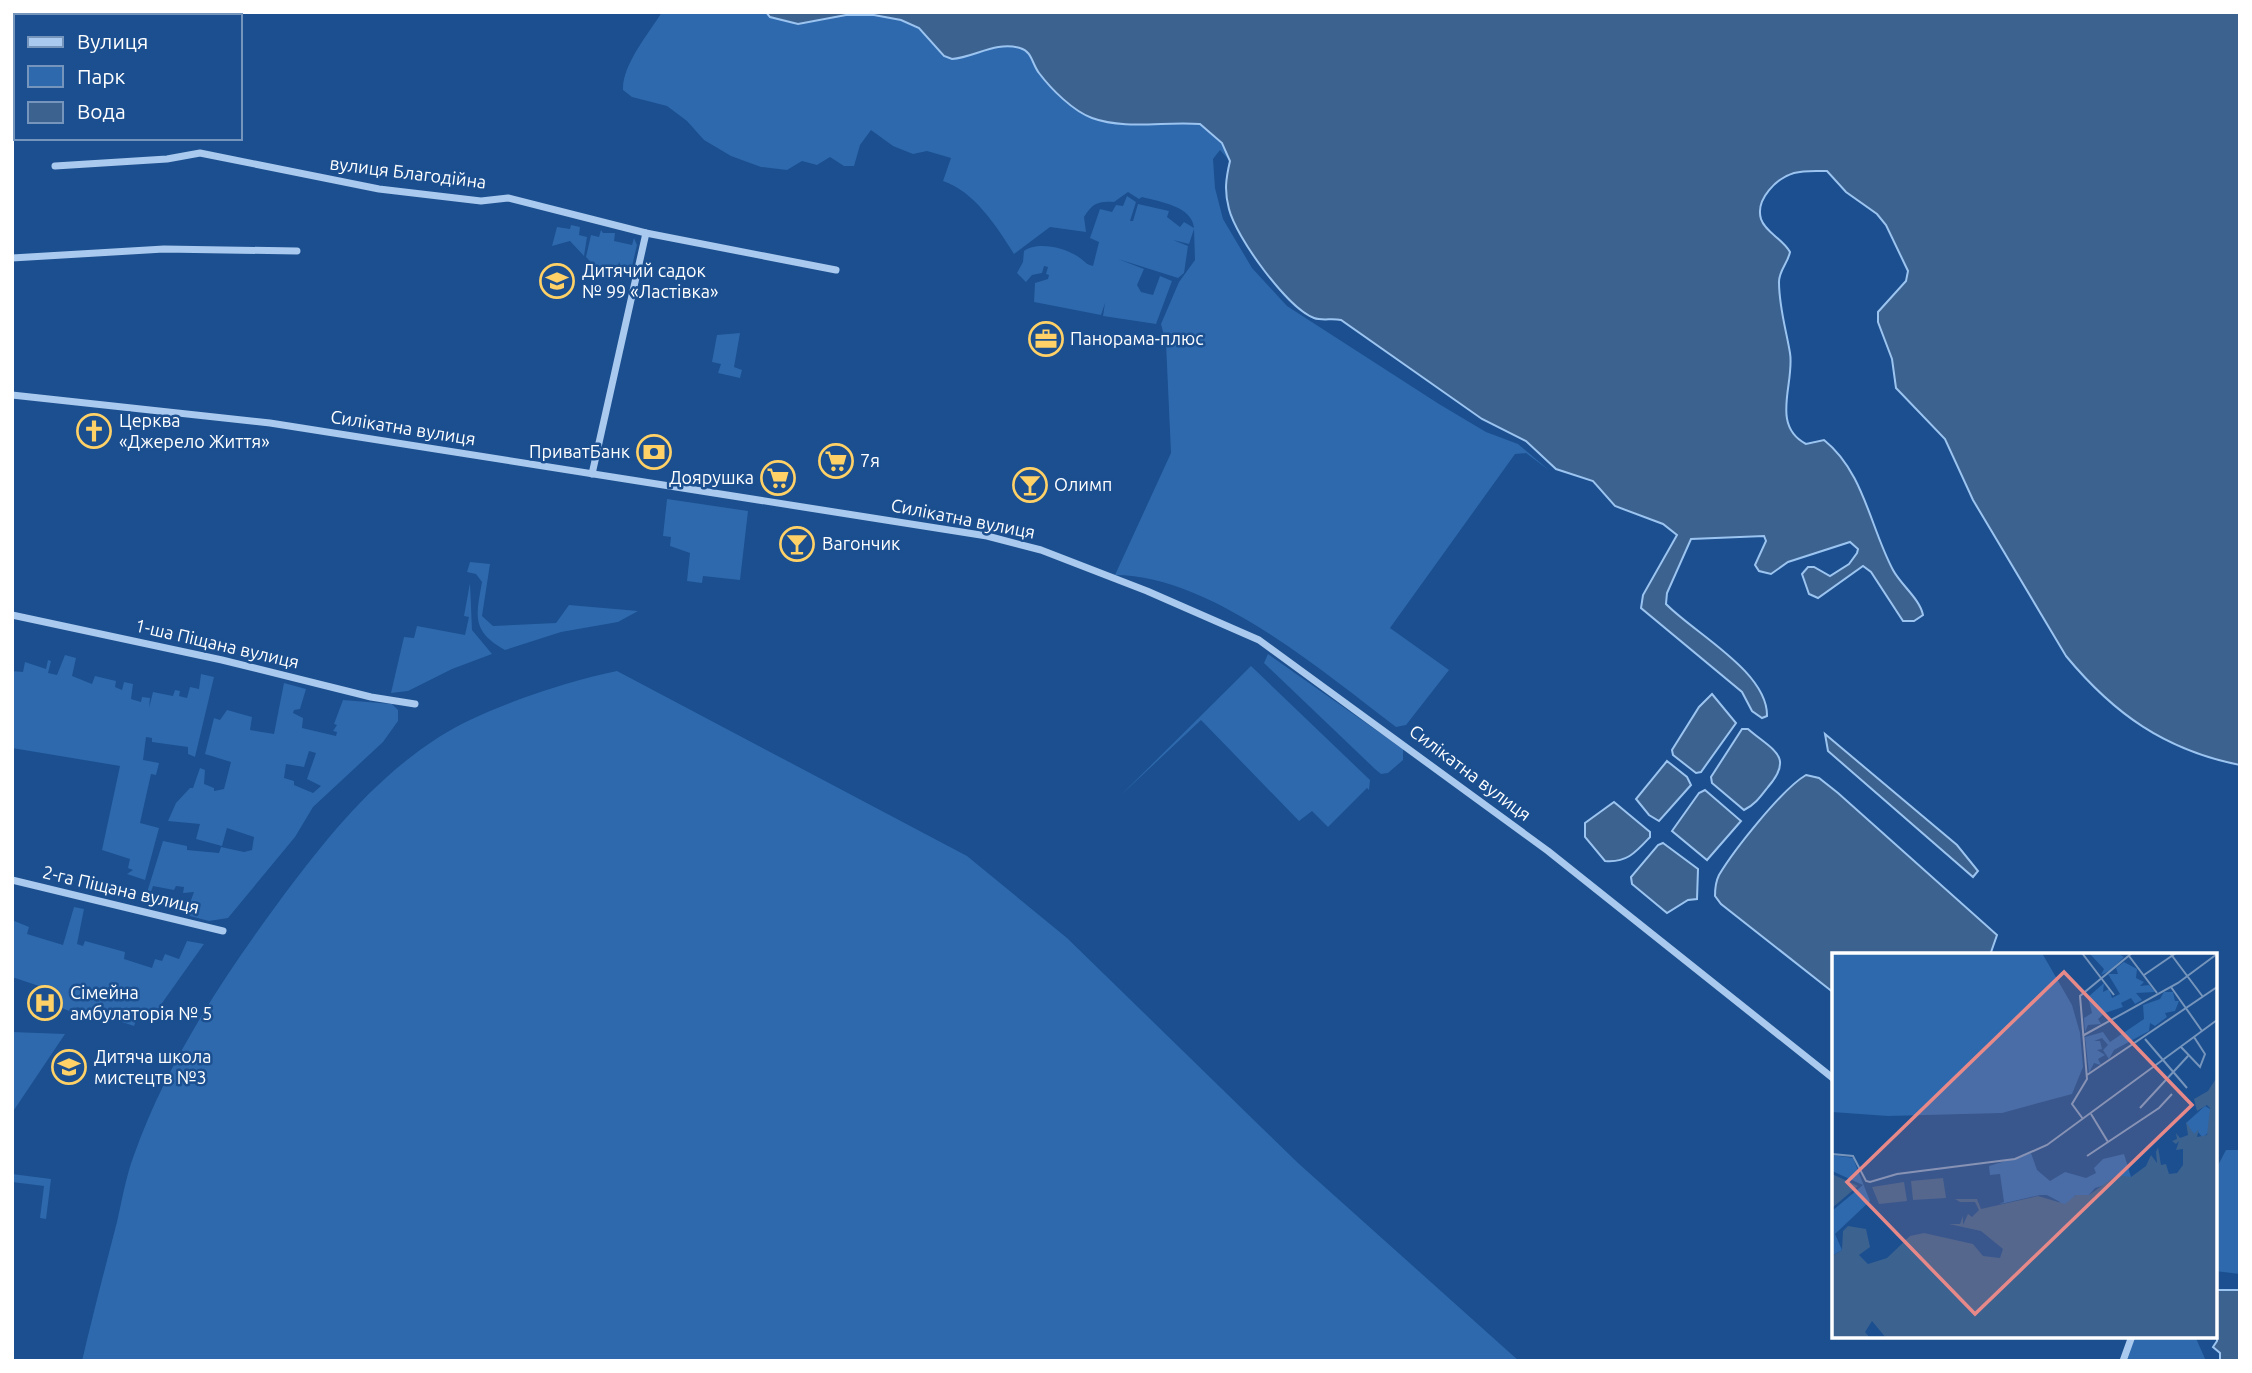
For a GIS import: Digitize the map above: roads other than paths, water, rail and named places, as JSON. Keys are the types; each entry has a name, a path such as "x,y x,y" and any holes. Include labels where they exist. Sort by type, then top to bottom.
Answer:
{"street":[{"name":"вулиця Благодійна","path":"55,166 167,159 200,153 379,189 481,201 508,198 646,233 836,270"},
{"path":"592,474 646,233"},
{"path":"12,258 164,249 297,251"},
{"name":"Силікатна вулиця","path":"12,395 271,424 987,536 1041,550 1234,627 1259,640 1357,709 1549,852 1832,1077"},
{"name":"1-ша Піщана вулиця","path":"12,615 222,660 371,697 415,704"},
{"name":"2-га Піщана вулиця","path":"12,880 223,931"},
{"path":"2123,1361 2131,1338"}],"water":[{"path":"766,12 2240,12 2240,765 2188,750 2143,727 2103,695 2066,656 1973,500 1945,439 1896,388 1892,359 1878,322 1878,312 1906,281 1908,271 1886,225 1877,214 1846,192 1827,171 1798,172 1781,179 1769,190 1761,204 1763,224 1790,252 1779,282 1791,365 1786,415 1795,436 1806,444 1824,440 1838,453 1857,484 1896,576 1918,603 1923,615 1914,621 1903,621 1871,572 1863,566 1818,598 1809,594 1802,574 1808,567 1814,567 1830,576 1849,564 1858,549 1850,542 1788,562 1771,574 1759,571 1755,565 1766,541 1764,536 1691,539 1667,593 1666,604 1727,654 1756,684 1764,700 1767,716 1762,718 1752,711 1742,692 1641,608 1643,595 1677,535 1663,524 1615,506 1593,481 1556,469 1526,441 1482,419 1341,320 1314,318 1290,301 1264,270 1241,236 1226,196 1230,161 1222,143 1200,124 1118,124 1092,118 1070,105 1056,92 1039,73 1029,55 1020,48 1002,46 952,59 944,56 919,28 901,20 874,15 846,15 798,24 770,17"},
{"path":"1712,694 1736,723 1701,772 1696,773 1673,755 1672,750 1699,707"},
{"path":"1742,729 1748,729 1772,748 1780,761 1776,776 1758,800 1744,810 1712,783 1711,777"},
{"path":"1825,734 1957,845 1978,871 1973,877 1828,751"},
{"path":"1667,761 1687,777 1691,785 1659,821 1649,815 1636,799"},
{"path":"1806,775 1819,778 1838,793 1997,935 1991,953 1832,953 1832,991 1721,904 1715,896 1719,875 1747,836 1796,782"},
{"path":"1705,790 1741,821 1707,860 1672,831 1699,793"},
{"path":"1614,802 1650,832 1650,837 1625,858 1605,861 1585,837 1585,823"},
{"path":"1663,843 1698,869 1697,899 1688,900 1667,913 1632,884 1631,877 1658,845"},
{"path":"2217,1290 2240,1290 2240,1361 2220,1361 2220,1353 2213,1347 2217,1341"}],"place":[{"name":"Дитячий садок № 99 «Ластівка»","path":"557,281"},
{"name":"Панорама-плюс","path":"1046,339"},
{"name":"Церква «Джерело Життя»","path":"94,431"},
{"name":"ПриватБанк","path":"654,452"},
{"name":"7я","path":"836,461"},
{"name":"Доярушка","path":"778,478"},
{"name":"Олимп","path":"1030,485"},
{"name":"Вагончик","path":"797,544"},
{"name":"Сімейна амбулаторія № 5","path":"45,1003"},
{"name":"Дитяча школа мистецтв №3","path":"69,1067"}]}
